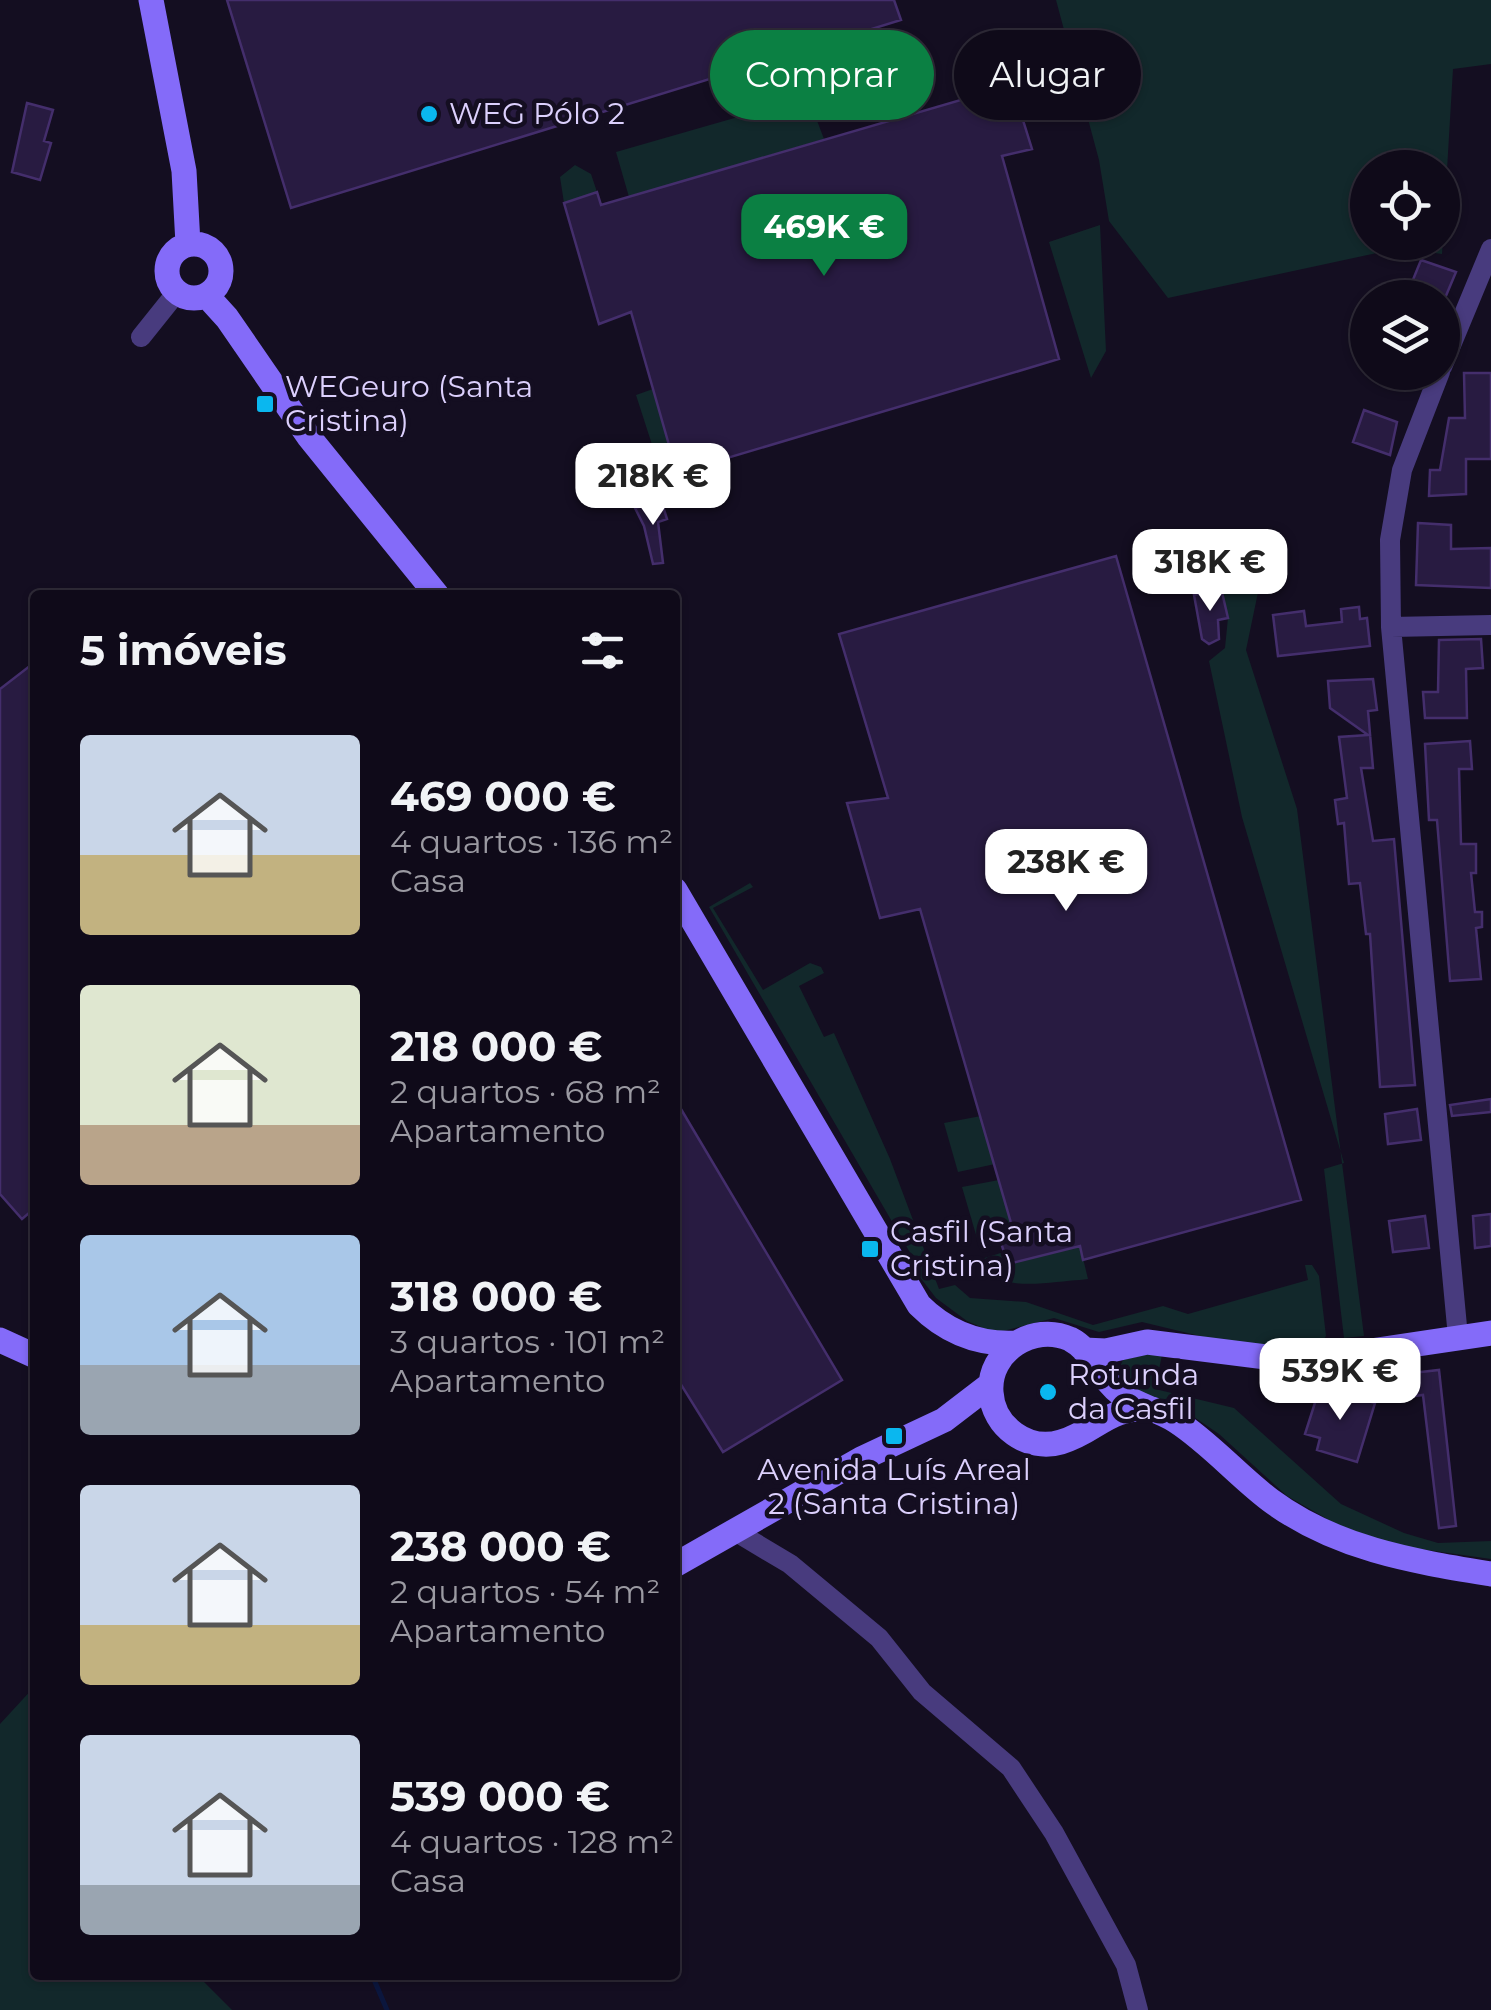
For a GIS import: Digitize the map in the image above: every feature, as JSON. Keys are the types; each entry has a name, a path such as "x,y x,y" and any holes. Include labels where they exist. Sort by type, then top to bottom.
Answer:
{"street":[{"path":"151,0 184,171 188,244"},
{"path":"188,244 202,245 220,262 222,276 206,296 194,299 177,292 167,274 169,261 188,244"},
{"path":"1460,326 1491,249"},
{"path":"142,337 177,292"},
{"path":"206,296 228,318 309,437 433,590"},
{"path":"1434,390 1402,470 1390,540 1390,627 1458,1336"},
{"path":"1390,627 1491,624"},
{"path":"680,899 910,1294 928,1314 956,1332 983,1342 1016,1343 1051,1334 1091,1360 1117,1392 1174,1420 1268,1499 1318,1531 1410,1561 1491,1574"},
{"path":"956,1332 991,1381"},
{"path":"1091,1360 1106,1351 1147,1342 1266,1356 1337,1356 1491,1333"},
{"path":"0,1340 30,1354"},
{"path":"1012,1434 995,1412 991,1381 996,1364 1016,1343"},
{"path":"1080,1432 1098,1405 1091,1360"},
{"path":"680,1563 733,1530 944,1420 991,1381"},
{"path":"944,1420 969,1416 1046,1445 1113,1413 1152,1409"},
{"path":"733,1530 790,1564 878,1638 922,1692 1011,1768 1054,1833 1126,1965 1138,2010"}],"green space":[{"path":"1056,0 1491,0 1491,64 1453,69 1448,150 1350,150 1350,259 1168,298 1109,221 1088,120 1141,120 1141,30 1064,30"},
{"path":"728,120 817,120 824,139 629,197 616,152"},
{"path":"575,165 591,174 597,192 564,203 560,177"},
{"path":"1100,225 1106,351 1091,378 1049,242"},
{"path":"653,389 672,457 656,457 636,395"},
{"path":"1271,530 1246,650 1297,809 1340,1151 1242,817 1209,661 1225,648 1228,618 1221,589 1202,593 1216,546"},
{"path":"750,883 753,887 713,908 763,990 810,963 821,967 824,973 799,986 824,1037 834,1033 890,1159 939,1289 955,1285 970,1298 1026,1302 1093,1325 1163,1306 1188,1314 1308,1280 1305,1265 1312,1265 1319,1276 1326,1336 1322,1342 1262,1351 1142,1322 1099,1332 1054,1318 995,1333 967,1321 936,1298 916,1272 919,1268 709,907"},
{"path":"981,1116 995,1164 958,1172 944,1123"},
{"path":"1342,1164 1364,1336 1344,1338 1324,1169"},
{"path":"999,1180 1011,1223 996,1228 1002,1246 979,1245 962,1187"},
{"path":"1080,1246 1088,1279 1039,1284 1009,1282 987,1271 981,1259 1004,1252 1008,1264"},
{"path":"1163,1350 1155,1389 1234,1408 1341,1504 1404,1533 1438,1543 1491,1541 1491,1559 1392,1545 1336,1524 1287,1496 1219,1434 1172,1402 1136,1395 1117,1373 1123,1360"},
{"path":"30,1691 30,1980 202,1980 232,2010 0,2010 0,1724"}],"building":[{"name":"WEG Pólo 2","path":"227,0 894,0 901,20 869,30 710,30 710,79 291,208"},
{"path":"954,102 954,120 1023,120 1032,149 1002,156 1059,359 677,473 631,312 599,324 564,203 597,192 601,205 892,120 934,120 934,108"},
{"path":"27,103 53,110 44,141 51,143 40,180 12,172"},
{"path":"1421,260 1456,272 1453,280 1413,280"},
{"path":"1464,373 1491,373 1491,459 1466,459 1466,494 1429,496 1430,470 1440,470 1449,418 1465,418"},
{"path":"1364,410 1397,422 1390,455 1353,442"},
{"path":"661,500 667,519 658,522 663,563 653,564 644,526 635,508"},
{"path":"1418,523 1451,525 1451,549 1491,548 1491,588 1416,585"},
{"path":"1116,556 1301,1200 1083,1260 1080,1246 1008,1264 996,1228 1011,1223 920,909 880,918 847,803 888,798 839,634"},
{"path":"1221,588 1228,618 1218,620 1219,639 1209,644 1202,639 1194,595"},
{"path":"1359,607 1360,619 1367,618 1370,646 1278,656 1273,615 1304,611 1306,626 1342,622 1341,609"},
{"path":"1481,639 1483,668 1466,669 1467,718 1425,718 1423,692 1438,692 1439,640"},
{"path":"30,666 30,1212 22,1219 0,1194 0,689"},
{"path":"1373,679 1377,710 1368,711 1373,768 1361,768 1373,841 1394,839 1415,1085 1380,1087 1370,934 1366,934 1360,883 1349,884 1344,823 1338,824 1335,800 1347,798 1339,737 1368,735 1330,708 1328,681"},
{"path":"1470,741 1472,769 1459,769 1461,844 1476,844 1476,873 1471,873 1475,912 1482,912 1482,927 1476,928 1481,979 1450,981 1437,820 1429,820 1425,744"},
{"path":"1491,1099 1491,1112 1452,1116 1450,1105"},
{"path":"680,1107 842,1380 723,1452 680,1383"},
{"path":"1417,1109 1421,1140 1388,1144 1385,1114"},
{"path":"1491,1214 1491,1246 1475,1248 1473,1216"},
{"path":"1425,1216 1429,1248 1393,1252 1389,1221"},
{"path":"1439,1370 1456,1526 1439,1528 1423,1395 1397,1398 1394,1375"},
{"path":"1320,1387 1375,1403 1357,1462 1317,1450 1320,1438 1305,1434"}],"waterway":[{"path":"374,1980 387,2010"}],"place":[{"name":"WEG Pólo 2","path":"429,114"},
{"name":"WEGeuro (Santa Cristina)","path":"265,404"},
{"name":"Casfil (Santa Cristina)","path":"870,1249"},
{"name":"Rotunda da Casfil","path":"1048,1392"},
{"name":"Avenida Luís Areal 2 (Santa Cristina)","path":"894,1436"}]}
